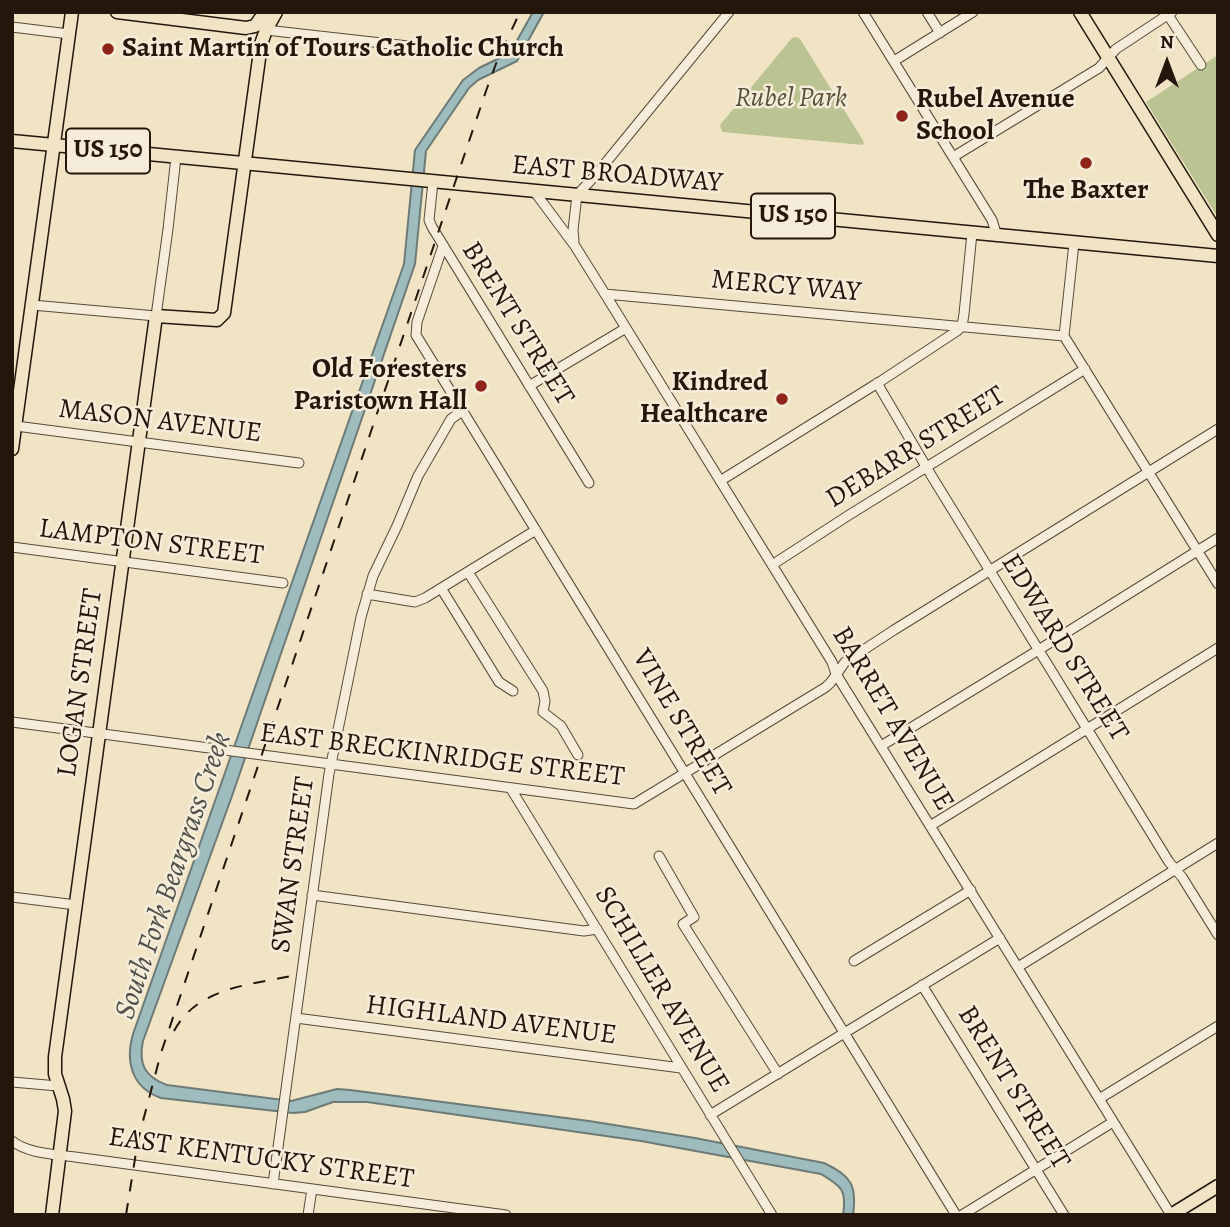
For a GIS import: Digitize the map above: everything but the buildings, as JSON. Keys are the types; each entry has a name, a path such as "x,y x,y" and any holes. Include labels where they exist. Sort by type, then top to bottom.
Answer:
{"main road":[{"path":"12,449 16,426 17,373 32,305 72,12"},
{"path":"117,12 246,27 255,26 265,12"},
{"path":"156,316 208,320 221,317 225,306 261,44 276,12"},
{"path":"1080,12 1218,235"},
{"path":"246,27 256,36 246,113 250,121"},
{"name":"EAST BROADWAY","path":"12,141 1218,256"},
{"name":"LOGAN STREET","path":"52,1215 65,1111 55,1074 55,1058 156,316"},
{"path":"1171,1215 1218,1186"}],"street":[{"path":"575,246 573,230 576,195 594,177 729,12"},
{"path":"863,12 992,219 997,236"},
{"path":"927,12 940,33"},
{"path":"894,61 973,12"},
{"path":"953,157 1098,68 1116,49 1169,13 1201,65"},
{"path":"12,27 69,34"},
{"path":"266,30 408,46"},
{"name":"LOGAN STREET","path":"156,316 176,157"},
{"name":"BRENT STREET","path":"429,181 429,220 589,483"},
{"name":"BARRET AVENUE","path":"534,191 606,294 832,662 836,674 1171,1215"},
{"path":"720,481 948,339 962,326 972,233"},
{"path":"1074,243 1064,336 1218,584"},
{"name":"VINE STREET","path":"443,246 415,331 956,1215"},
{"name":"MERCY WAY","path":"606,294 1064,336"},
{"path":"32,305 156,316"},
{"path":"530,386 626,328"},
{"name":"DEBARR STREET","path":"772,565 1085,369"},
{"name":"EDWARD STREET","path":"877,383 1169,862 1218,935"},
{"name":"SWAN STREET","path":"272,1184 331,765 367,594 418,476 452,419 462,411"},
{"name":"MASON AVENUE","path":"16,426 299,463"},
{"name":"EAST BRECKINRIDGE STREET","path":"12,722 634,804 826,687 845,662 1218,429"},
{"path":"367,594 415,602 536,530"},
{"path":"881,746 1218,538"},
{"name":"LAMPTON STREET","path":"12,547 284,583"},
{"path":"468,572 543,691 543,712 561,726 578,755"},
{"path":"441,588 499,682 513,691"},
{"path":"930,826 1218,648"},
{"name":"SCHILLER AVENUE","path":"512,789 772,1215"},
{"path":"1018,967 1218,843"},
{"path":"659,856 694,917 683,924 778,1074"},
{"path":"853,961 971,890"},
{"path":"312,895 584,931 597,929"},
{"path":"12,897 75,905"},
{"path":"710,1115 1000,938"},
{"name":"BRENT STREET","path":"922,985 1064,1215"},
{"name":"HIGHLAND AVENUE","path":"296,1018 681,1068"},
{"path":"1099,1099 1218,1026"},
{"path":"12,1082 58,1086"},
{"path":"962,1215 1113,1122"},
{"name":"EAST KENTUCKY STREET","path":"12,1141 35,1151 59,1155 506,1215"},
{"path":"308,1215 312,1189"}],"green space":[{"name":"Rubel Park","path":"792,38 800,39 864,142 863,145 722,132 720,125"},
{"path":"1218,55 1218,218 1146,102"}],"water":[{"name":"South Fork Beargrass Creek","path":"533,12 544,12 517,61 478,80 469,88 426,151 415,264 232,796 143,1041 143,1063 148,1074 167,1085 291,1101 337,1089 350,1090 589,1121 824,1163 841,1173 850,1183 854,1196 853,1215 843,1215 844,1200 841,1190 821,1174 641,1141 367,1102 333,1102 305,1112 293,1113 161,1098 143,1088 133,1073 130,1054 133,1034 404,264 415,150 463,80 479,68 510,53"}],"railway":[{"path":"126,1215 138,1140 161,1053 486,91 520,12"},
{"path":"174,1031 184,1017 210,997 241,986 291,976"}],"place":[{"name":"Saint Martin of Tours Catholic Church","path":"108,49"},
{"name":"Rubel Avenue School","path":"902,116"},
{"name":"The Baxter","path":"1086,163"},
{"name":"Old Foresters Paristown Hall","path":"481,386"},
{"name":"Kindred Healthcare","path":"782,399"}]}
